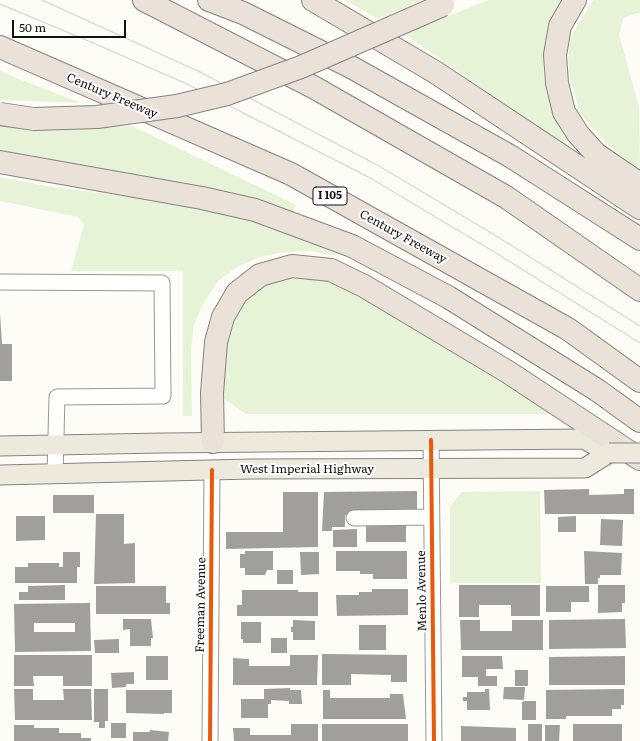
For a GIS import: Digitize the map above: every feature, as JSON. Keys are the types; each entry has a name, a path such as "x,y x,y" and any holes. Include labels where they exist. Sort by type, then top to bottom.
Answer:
{"highway":[{"path":"144,0 315,88 506,197 640,290"},
{"path":"210,0 243,13 351,67 510,156 640,239"},
{"path":"313,0 435,72 640,208"},
{"path":"575,0 560,26 555,55 557,84 564,112 578,134 596,154 640,184"},
{"path":"0,114 34,118 97,117 176,106 220,96 301,67 449,2"},
{"name":"Century Freeway","path":"0,48 290,174 568,330 640,381"},
{"path":"0,162 202,198 255,210 352,246 448,297 597,390 640,421"},
{"path":"213,442 213,386 216,342 223,317 237,293 260,276 292,266 331,270 364,286 508,372 640,459"}],"main road":[{"path":"0,446 213,442 584,439 609,453 640,453"},
{"path":"212,470 213,442"},
{"name":"West Imperial Highway","path":"0,475 212,470 585,468 609,453"}],"street":[{"path":"0,282 162,283 163,396 57,397 57,445 55,474"},
{"name":"Menlo Avenue","path":"431,440 430,468 434,741"},
{"name":"Freeman Avenue","path":"210,741 212,470"},
{"path":"354,518 431,517"}],"green space":[{"path":"345,0 422,0 378,19"},
{"path":"489,0 564,0 554,19 544,56 543,74 547,93 570,139 563,145 406,35 416,29"},
{"path":"594,0 640,0 640,14 636,13 623,19 619,35 639,107 640,171 606,143 581,115 570,79 568,58 570,41 579,22"},
{"path":"0,71 29,83 81,103 0,100"},
{"path":"0,125 60,129 132,126 296,205 293,213 168,181 0,150"},
{"path":"0,177 46,186 184,204 230,213 293,235 342,257 310,251 284,252 260,257 239,266 218,281 201,308 194,325 191,349 192,416 183,416 183,271 71,271 84,224 78,217 0,201"},
{"path":"299,275 329,281 352,291 553,414 246,414 223,398 220,383 232,313 260,286"},
{"path":"540,491 541,583 450,583 450,506 462,492"}],"building":[{"path":"0,313 2,344 12,344 12,381 0,381"},
{"path":"589,489 589,495 624,494 624,489 634,489 634,514 545,514 544,490"},
{"path":"417,491 417,515 345,515 345,527 332,527 332,531 322,531 324,492"},
{"path":"283,492 318,492 318,547 226,549 226,532 283,532"},
{"path":"53,495 94,495 94,513 53,513"},
{"path":"96,514 124,514 124,544 135,543 135,583 94,584"},
{"path":"16,516 45,516 45,540 16,541"},
{"path":"576,516 576,532 558,532 558,517"},
{"path":"601,519 623,520 622,546 600,545"},
{"path":"366,522 406,522 406,542 366,542"},
{"path":"357,529 357,547 333,547 333,530"},
{"path":"245,551 273,551 273,570 267,570 265,575 245,575 245,568 240,568 240,554 245,554"},
{"path":"336,551 407,551 407,579 373,579 373,574 360,574 360,571 336,571"},
{"path":"584,551 622,553 621,575 600,575 600,578 598,578 598,584 585,584"},
{"path":"63,552 80,552 80,567 77,567 77,583 15,583 15,567 28,567 28,563 59,563 59,567 63,567"},
{"path":"300,552 319,552 319,574 301,575"},
{"path":"277,570 293,570 293,584 277,584"},
{"path":"65,585 65,600 19,600 19,592 28,592 28,586"},
{"path":"459,585 540,585 540,616 511,616 511,605 479,605 479,617 459,617"},
{"path":"598,585 625,585 625,603 622,603 622,612 598,613"},
{"path":"96,586 166,586 166,603 170,603 170,614 96,614"},
{"path":"546,586 589,586 589,602 571,602 571,612 546,612"},
{"path":"372,589 408,589 408,615 337,616 336,595 359,595 359,592 372,592"},
{"path":"242,590 298,590 298,592 318,592 318,616 237,616 237,605 242,605"},
{"path":"90,603 91,651 15,652 14,604","holes":["34,623 75,623 75,632 34,632"]},
{"path":"123,619 151,619 153,638 151,638 151,646 130,646 130,629 123,630"},
{"path":"625,619 626,648 549,649 549,620"},
{"path":"293,620 315,621 315,640 293,640 293,632 291,632 291,627 293,627"},
{"path":"460,620 480,620 480,631 512,631 512,620 543,620 543,650 461,650"},
{"path":"241,622 261,622 261,643 243,643 243,639 241,639"},
{"path":"359,625 386,625 386,650 359,650"},
{"path":"271,638 287,638 287,653 271,653"},
{"path":"119,639 119,653 95,653 94,640"},
{"path":"322,654 407,655 407,682 391,682 391,675 351,674 351,685 322,685"},
{"path":"14,655 92,655 92,686 63,686 63,676 33,676 34,686 14,686"},
{"path":"290,655 318,655 317,685 233,685 233,658 249,659 249,666 290,666"},
{"path":"146,656 168,656 168,680 146,680"},
{"path":"462,656 502,656 503,669 486,669 486,676 497,676 497,686 478,686 478,677 462,677"},
{"path":"625,656 625,685 549,685 549,657"},
{"path":"515,670 528,670 528,686 515,686"},
{"path":"134,672 134,684 126,684 126,687 112,688 111,673"},
{"path":"504,687 525,687 524,700 503,699"},
{"path":"290,688 290,690 301,690 302,704 289,704 289,701 271,700 271,704 268,704 268,718 241,718 241,699 264,699 264,689"},
{"path":"14,689 33,689 33,700 64,700 63,689 91,689 92,720 15,720"},
{"path":"94,689 108,689 108,721 105,721 105,728 99,728 99,722 94,722"},
{"path":"485,689 489,689 490,710 467,710 467,701 463,701 463,697 467,697 467,692 485,692"},
{"path":"624,689 624,705 621,705 621,709 612,709 612,716 566,716 566,719 546,719 546,690"},
{"path":"126,690 172,690 172,713 126,713"},
{"path":"323,690 330,690 330,698 390,698 390,694 403,694 406,719 323,719"},
{"path":"536,701 536,720 522,720 522,702"},
{"path":"111,723 126,723 126,738 111,738"},
{"path":"291,724 318,724 318,741 234,741 233,728 250,728 250,735 291,735"},
{"path":"322,724 408,724 408,741 322,741"},
{"path":"528,724 542,724 542,741 528,741"},
{"path":"573,724 622,724 622,741 573,741"},
{"path":"14,725 34,725 34,728 59,728 59,733 81,733 81,738 91,738 91,741 14,741"},
{"path":"545,725 560,725 559,741 545,741"},
{"path":"461,726 516,728 516,741 461,741"},
{"path":"150,730 169,732 168,741 133,741 133,732 150,732"}],"tram line":[{"path":"42,0 200,72 379,166 498,237 640,326"},
{"path":"0,4 185,83 372,179 491,250 640,343"}],"cycle path":[{"path":"431,440 434,741"},
{"path":"210,741 212,470"}]}
